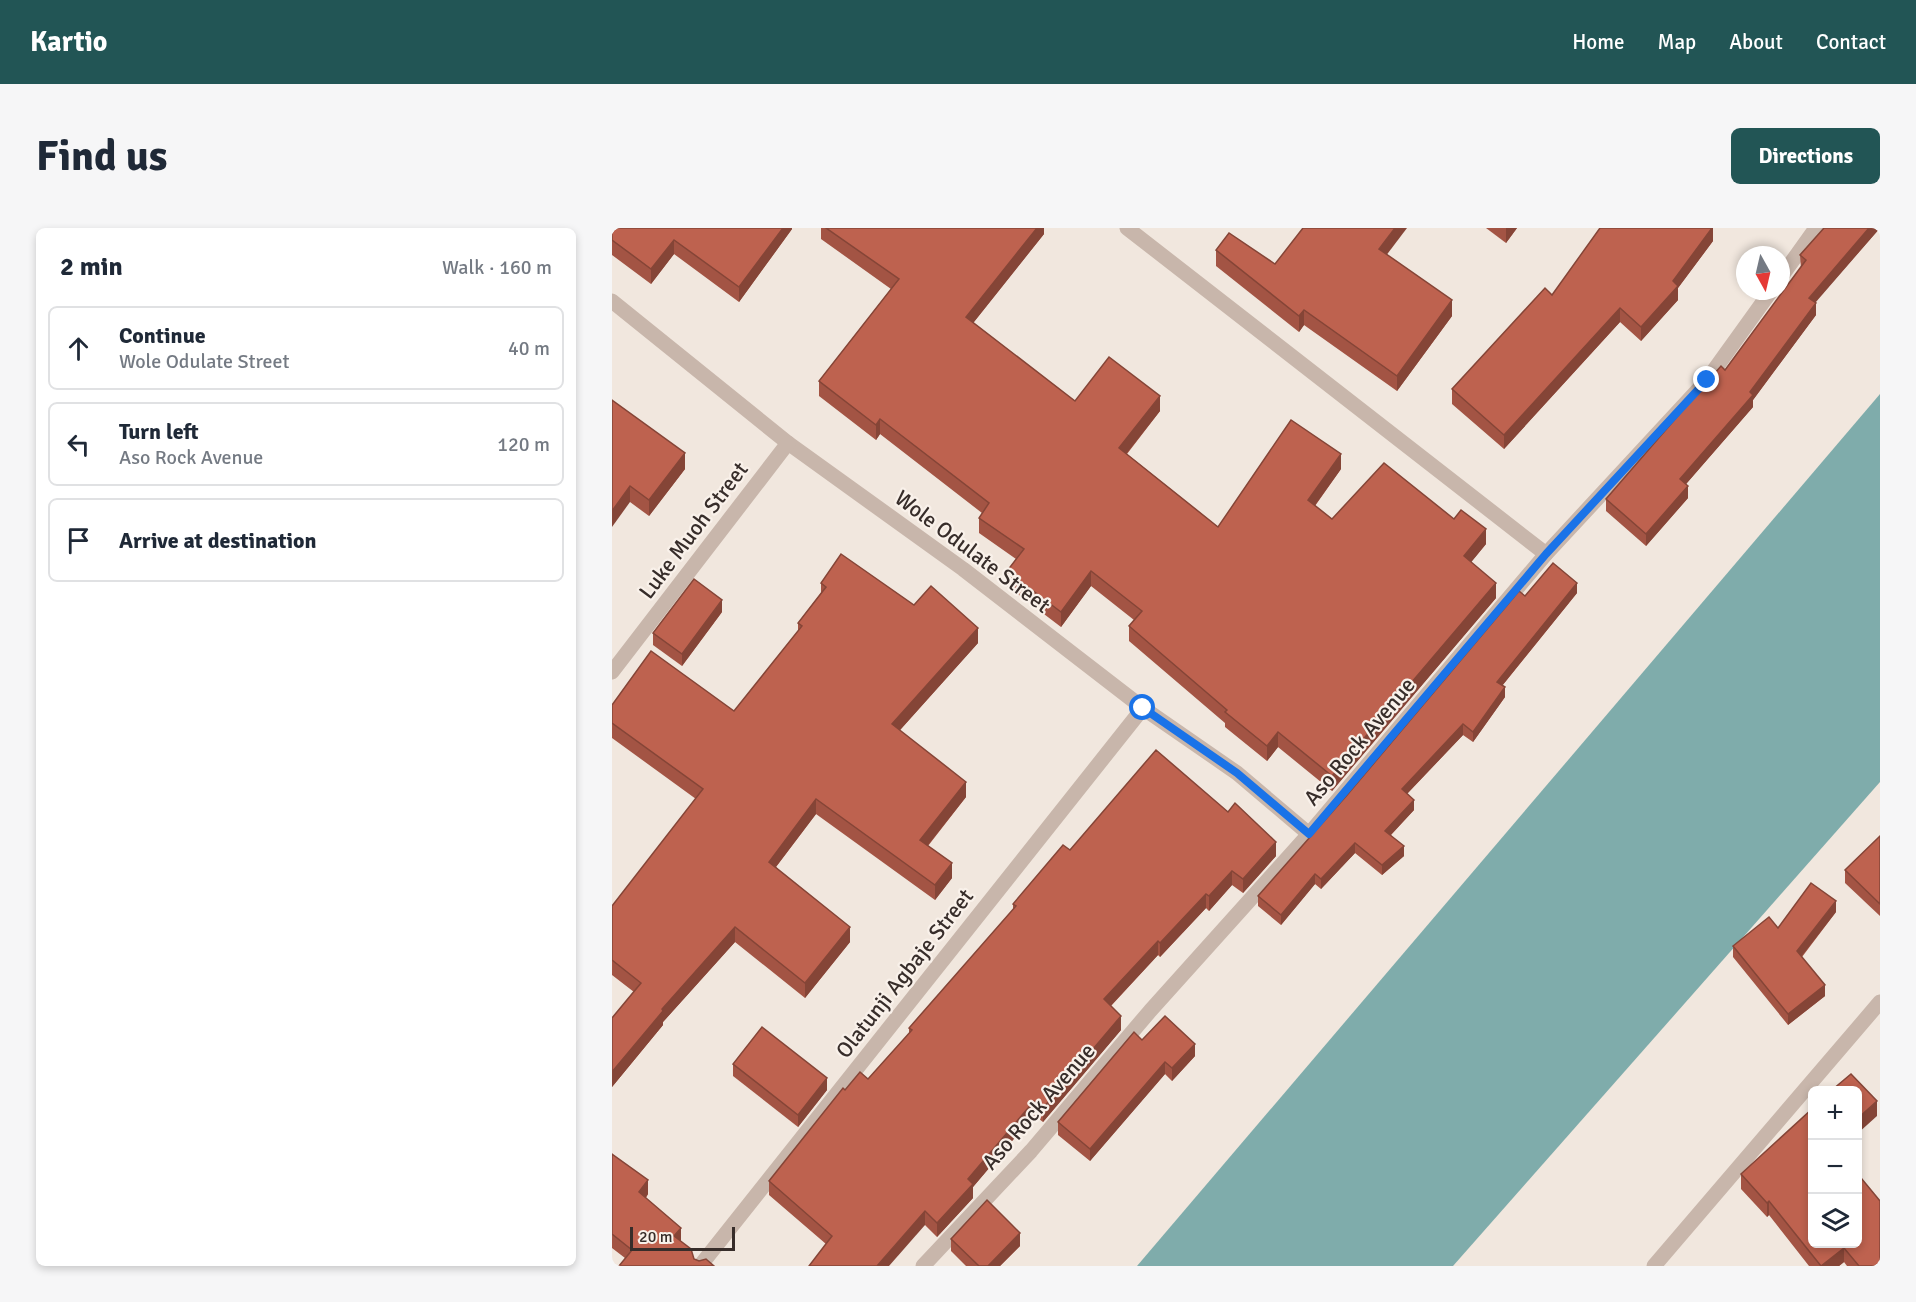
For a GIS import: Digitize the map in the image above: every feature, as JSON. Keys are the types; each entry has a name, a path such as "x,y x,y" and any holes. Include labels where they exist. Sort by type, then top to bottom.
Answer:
{"street":[{"path":"1127,228 1546,554"},
{"path":"1790,264 1816,228"},
{"name":"Aso Rock Avenue","path":"923,1266 1031,1151 1150,1011 1309,834 1546,554 1707,380 1765,300"},
{"name":"Wole Odulate Street","path":"612,301 788,443 963,569 1143,708 1237,773 1309,834"},
{"name":"Luke Muoh Street","path":"612,672 788,443"},
{"name":"Olatunji Agbaje Street","path":"700,1266 1143,708"},
{"path":"1654,1266 1880,1002"}],"water":[{"path":"1880,394 1880,782 1453,1266 1137,1266"}],"building":[{"path":"612,228 783,228 739,287 674,240 651,269 612,240"},
{"path":"826,228 1037,228 966,317 1075,401 1109,357 1160,396 1119,448 1218,527 1291,420 1341,454 1308,500 1332,519 1384,463 1454,519 1461,510 1486,529 1464,556 1496,583 1332,776 1278,732 1267,746 1225,712 1227,710 1129,626 1142,611 1091,571 1061,612 1007,571 1024,549 979,518 989,503 880,419 876,425 819,381 899,279"},
{"path":"1303,228 1395,228 1379,249 1452,300 1397,376 1304,310 1299,316 1216,250 1229,233 1275,264"},
{"path":"1600,228 1712,228 1673,281 1678,286 1641,327 1620,308 1504,435 1452,389 1545,288 1552,295"},
{"path":"1824,228 1869,228 1809,298 1816,303 1750,392 1753,395 1680,479 1688,486 1646,534 1606,499 1721,366 1725,370 1777,300 1790,300 1790,282 1806,260 1800,255"},
{"path":"612,400 685,453 649,500 630,486 612,511"},
{"path":"841,554 914,605 931,586 978,628 892,724 966,782 920,840 952,863 935,885 816,799 769,862 850,927 805,983 735,927 662,1009 663,1011 612,1072 612,1018 641,983 612,960 612,906 703,789 612,723 612,705 651,651 734,711 802,626 798,623 826,587 821,583"},
{"path":"1553,563 1577,583 1497,682 1505,687 1473,732 1463,724 1402,789 1414,800 1385,831 1404,846 1382,865 1355,843 1321,879 1315,874 1281,915 1258,896 1348,794 1519,591 1525,596"},
{"path":"694,579 722,600 682,654 653,633"},
{"path":"1156,750 1228,812 1235,803 1276,842 1243,879 1232,871 1209,896 1206,894 1104,999 1121,1016 1043,1108 1034,1101 968,1179 973,1184 937,1223 925,1211 877,1266 809,1266 832,1236 769,1181 843,1088 845,1090 860,1072 868,1079 912,1030 909,1028 1016,906 1013,904 1063,845 1070,850"},
{"path":"1880,836 1880,904 1845,870"},
{"path":"1811,883 1836,901 1797,951 1825,985 1788,1014 1733,946 1769,917 1778,928"},
{"path":"1165,1016 1195,1044 1172,1068 1165,1062 1090,1149 1058,1122 1134,1032 1142,1040"},
{"path":"762,1027 827,1078 798,1115 733,1064"},
{"path":"1851,1074 1877,1101 1862,1114 1862,1086 1837,1086"},
{"path":"1808,1113 1808,1248 1844,1248 1821,1266 1769,1201 1767,1203 1741,1174"},
{"path":"612,1154 648,1180 639,1192 681,1228 674,1236 691,1249 694,1259 699,1261 706,1259 714,1266 619,1266 632,1250 612,1234"},
{"path":"1862,1179 1880,1201 1880,1266 1859,1266 1844,1248 1862,1248"},
{"path":"987,1200 1020,1233 988,1266 979,1266 951,1239"}],"route":[{"path":"1143,708 1237,773 1309,834 1546,554 1707,380"}]}
